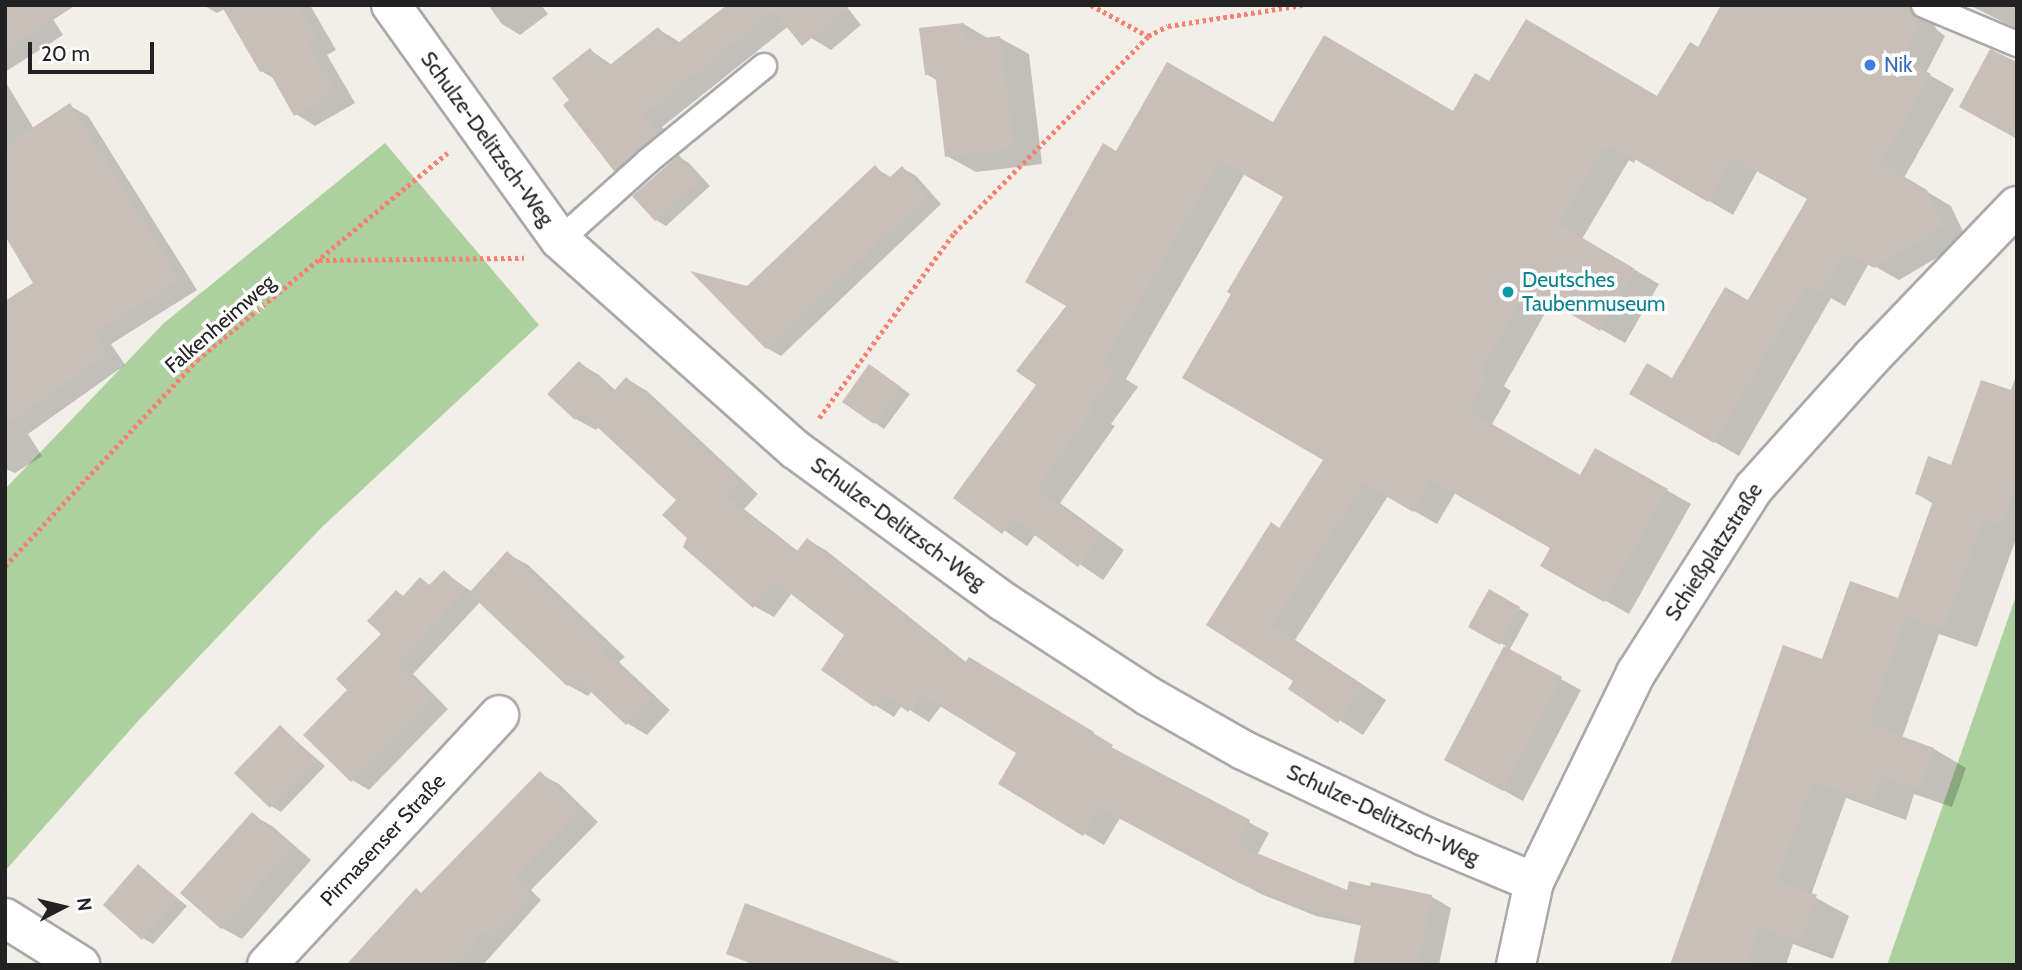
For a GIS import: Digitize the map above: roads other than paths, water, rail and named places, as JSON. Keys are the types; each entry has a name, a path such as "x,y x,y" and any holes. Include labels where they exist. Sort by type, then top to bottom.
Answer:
{"street":[{"name":"Schulze-Delitzsch-Weg","path":"391,5 477,128 569,249 796,450 1004,602 1148,696 1243,750 1423,836 1534,882"},
{"name":"Schießplatzstraße","path":"1516,965 1534,882 1636,673 1758,481 2017,206"},
{"name":"Pirmasenser Straße","path":"267,965 499,715"},
{"path":"5,918 80,965"}],"lane":[{"path":"1924,5 2017,44"},
{"path":"569,249 648,162 764,66"}],"place":[{"name":"Nik","path":"1870,65"},
{"name":"Deutsches Taubenmuseum","path":"1508,292"}]}
